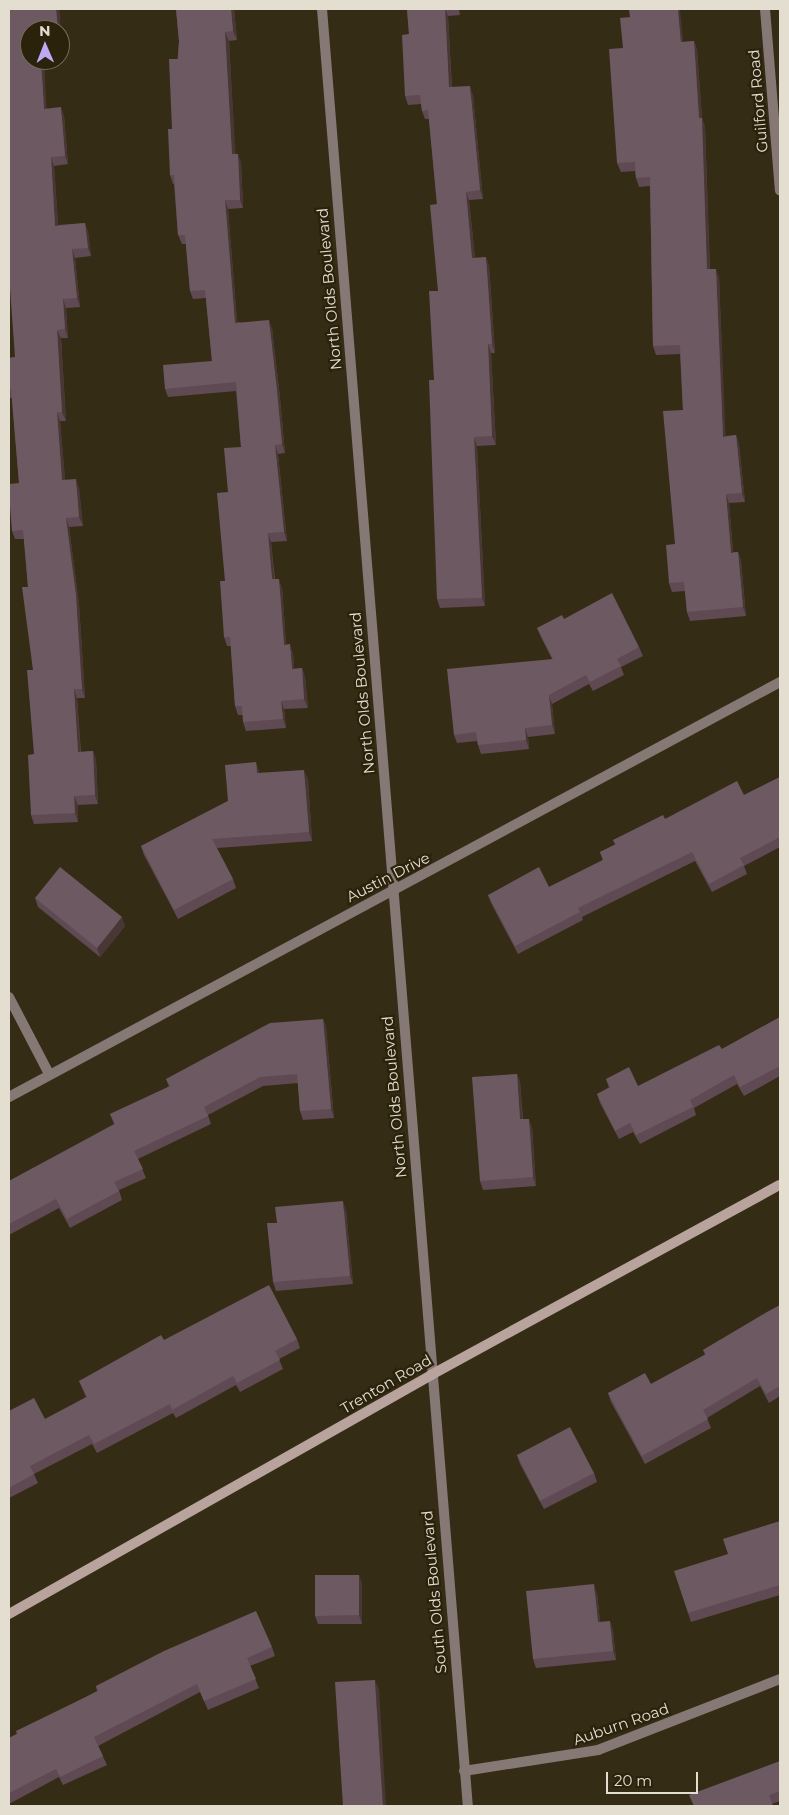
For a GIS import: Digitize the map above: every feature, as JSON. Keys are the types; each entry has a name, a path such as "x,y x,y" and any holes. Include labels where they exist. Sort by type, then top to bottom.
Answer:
{"main road":[{"name":"Trenton Road","path":"9,1614 431,1375 780,1184"}],"street":[{"name":"North Olds Boulevard","path":"322,9 431,1375"},
{"name":"Guilford Road","path":"765,9 780,190"},
{"name":"Austin Drive","path":"9,1097 780,682"},
{"path":"9,997 49,1074"},
{"name":"South Olds Boulevard","path":"431,1375 468,1806"},
{"name":"Auburn Road","path":"464,1771 598,1750 780,1679"}],"building":[{"path":"9,9 56,9 57,20 20,20 20,70 42,70 44,109 61,107 65,156 51,157 55,226 85,223 88,248 72,249 77,298 63,299 65,329 57,330 62,412 57,412 62,480 76,479 79,517 66,518 76,595 82,689 74,689 78,752 93,751 95,795 74,796 75,813 31,815 28,755 34,754 27,670 33,670 22,587 28,587 23,530 12,531 9,494 9,484 19,483 11,389 9,389 9,358 15,357 9,275"},
{"path":"176,9 231,9 233,31 225,32 232,154 238,154 240,200 225,200 235,323 269,320 282,444 275,445 284,532 268,533 272,579 279,579 284,645 290,644 292,669 302,668 304,699 281,701 283,719 243,722 242,706 235,706 230,637 224,637 220,581 225,581 217,493 228,492 224,448 241,447 236,382 165,389 163,365 212,361 205,290 190,291 185,235 178,235 174,175 170,175 168,129 172,129 169,59 178,59 179,41"},
{"path":"407,9 445,9 449,87 470,86 480,190 466,192 472,258 486,257 492,344 488,344 492,436 474,437 482,598 437,599 429,380 434,380 429,291 438,291 430,205 437,204 428,110 422,111 420,95 405,96 402,35 409,34"},
{"path":"629,9 678,9 681,42 694,41 699,118 702,118 707,269 716,269 723,437 736,435 742,493 726,494 731,553 738,552 743,607 687,612 684,582 669,583 666,545 675,544 663,411 683,410 680,345 653,346 650,177 636,178 635,162 617,163 609,49 623,48 620,18 630,17"},
{"path":"612,593 639,647 617,659 621,666 590,682 586,675 549,695 552,725 525,728 526,740 478,745 476,732 454,735 447,669 553,659 537,628 562,615 564,619"},
{"path":"256,762 257,773 304,770 309,832 212,839 233,879 174,910 141,846 228,801 225,765"},
{"path":"780,777 780,837 740,858 744,865 709,884 692,852 578,908 580,912 515,946 488,895 539,867 549,887 603,860 600,852 616,844 613,840 663,815 665,819 737,781 744,795"},
{"path":"60,867 122,917 97,948 35,898"},
{"path":"780,1017 780,1066 740,1087 734,1075 690,1100 693,1107 636,1135 630,1123 615,1131 597,1094 610,1087 606,1079 629,1067 638,1086 719,1045 722,1049"},
{"path":"323,1019 331,1109 300,1111 297,1074 260,1077 204,1107 208,1116 134,1151 143,1169 114,1182 119,1191 67,1219 56,1199 9,1224 9,1181 115,1124 110,1114 170,1086 166,1079 270,1023"},
{"path":"517,1074 520,1119 529,1119 533,1177 480,1181 472,1077"},
{"path":"343,1201 350,1276 273,1282 267,1223 277,1223 275,1207"},
{"path":"269,1285 297,1339 275,1351 280,1360 237,1383 233,1376 172,1410 170,1404 94,1444 89,1435 30,1466 34,1474 9,1488 9,1411 34,1398 45,1419 87,1397 79,1381 161,1335 164,1340"},
{"path":"780,1305 780,1386 766,1394 757,1378 703,1410 708,1419 642,1456 608,1393 645,1373 651,1384 706,1354 703,1350"},
{"path":"570,1427 594,1473 540,1501 517,1455"},
{"path":"780,1521 780,1585 688,1613 674,1571 728,1554 723,1539"},
{"path":"315,1575 359,1575 359,1615 315,1616"},
{"path":"594,1584 598,1622 610,1621 613,1651 533,1659 526,1591"},
{"path":"256,1611 272,1647 247,1658 256,1679 204,1701 197,1684 94,1737 103,1756 60,1777 56,1769 9,1793 9,1738 17,1734 16,1731 98,1691 96,1686 164,1651"},
{"path":"375,1680 383,1806 343,1806 335,1682"},
{"path":"780,1761 780,1791 769,1795 773,1806 694,1806 689,1795"}]}
